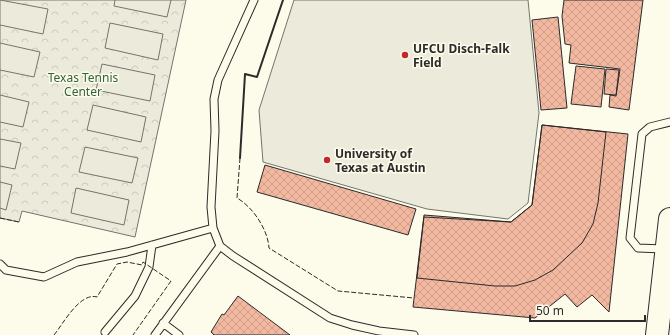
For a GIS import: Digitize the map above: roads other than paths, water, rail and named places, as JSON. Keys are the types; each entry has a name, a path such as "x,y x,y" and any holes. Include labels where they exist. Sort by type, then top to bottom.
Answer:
{"main road":[{"path":"657,335 670,219"}],"lane":[{"path":"254,0 218,80 214,99 215,131 211,207 213,228 220,246 233,256 330,318 352,325 414,335"},
{"path":"666,249 638,248 630,238 642,134 650,127 670,122"},
{"path":"0,264 6,270 44,277 77,262 152,245 213,228"},
{"path":"105,332 135,296 149,267 152,245"},
{"path":"155,335 220,246"},
{"path":"164,324 179,335"}],"place":[{"name":"UFCU Disch-Falk Field","path":"405,55"},
{"name":"University of Texas at Austin","path":"327,160"}],"park label":[{"name":"Texas Tennis Center","path":"83,84"}]}
